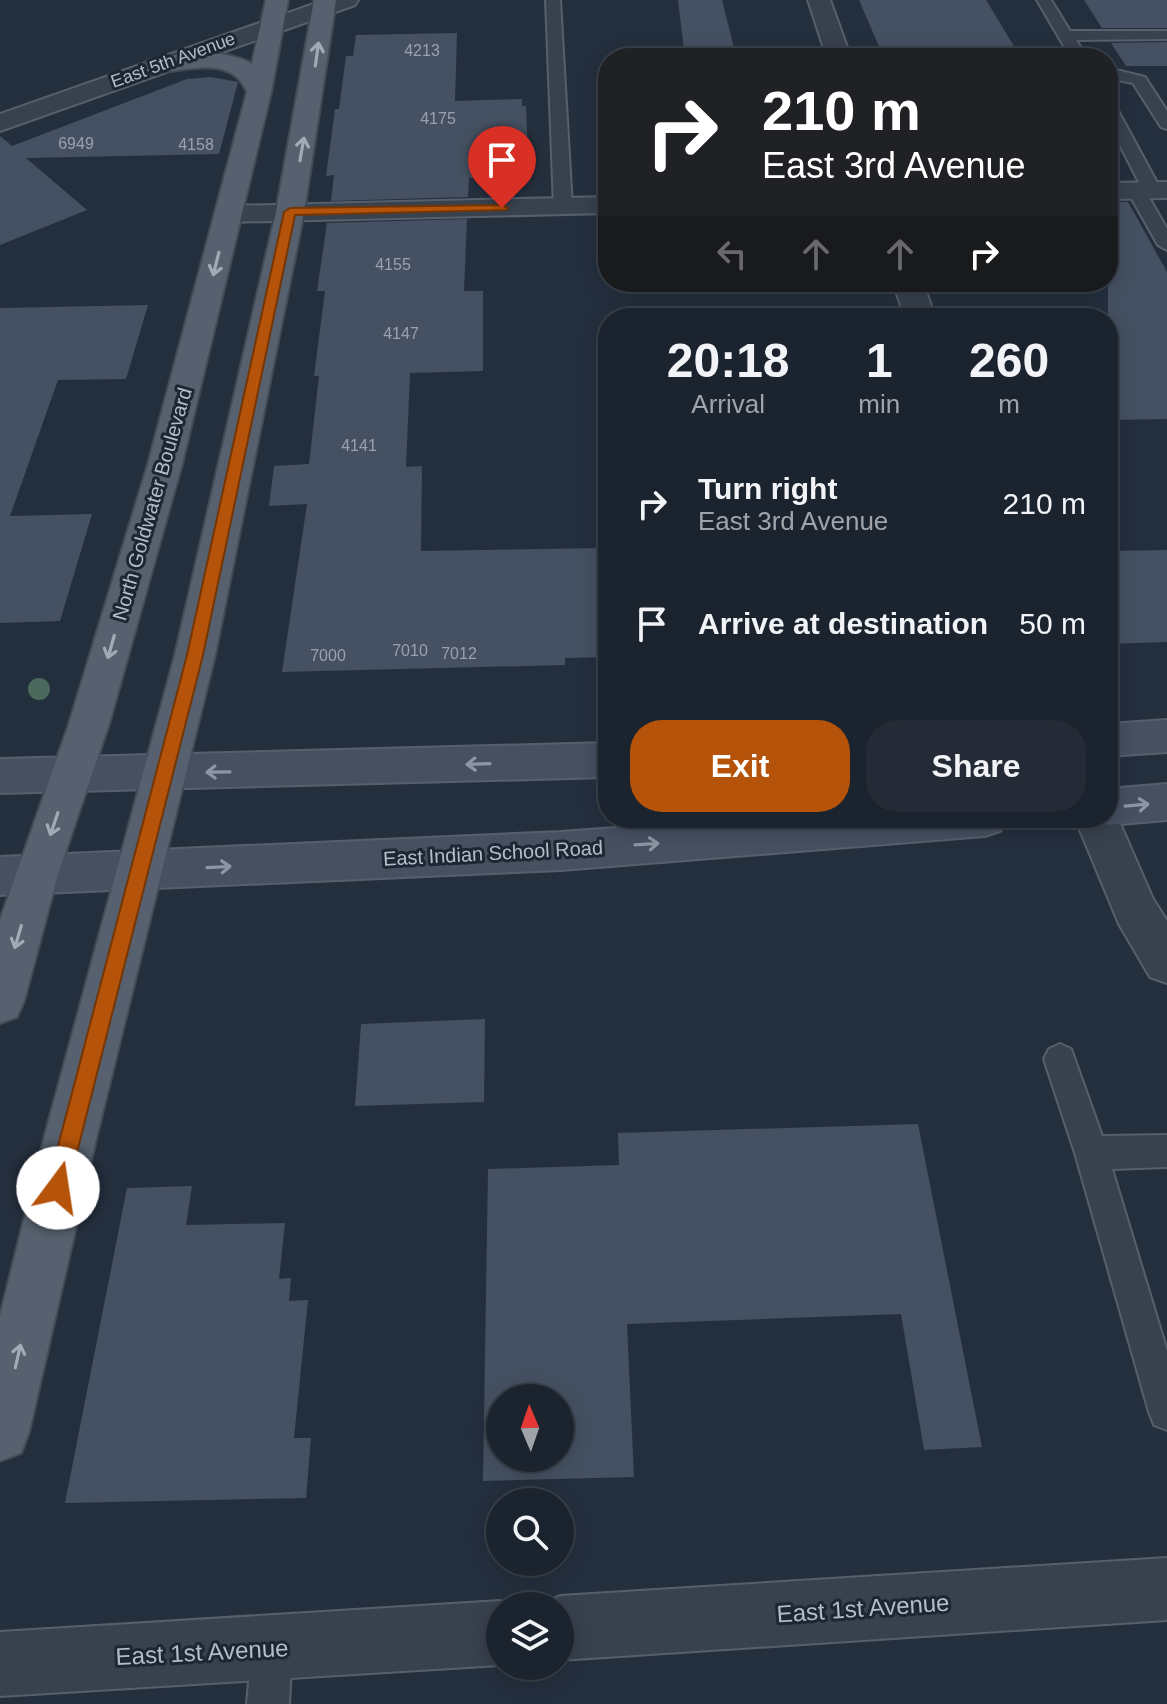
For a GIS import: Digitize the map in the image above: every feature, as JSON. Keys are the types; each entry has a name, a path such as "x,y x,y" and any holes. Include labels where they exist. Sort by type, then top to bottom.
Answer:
{"main road":[{"path":"0,1432 71,1135 195,655 332,3"},
{"name":"North Goldwater Boulevard","path":"0,1001 18,875 71,774 165,464 259,92 276,12"},
{"path":"156,66 200,62 235,65 249,72 259,92"},
{"path":"1118,739 1167,736"},
{"path":"0,776 598,760"},
{"path":"1118,806 1167,802"},
{"name":"East Indian School Road","path":"18,875 561,851 857,828"}],"street":[{"path":"819,0 836,48"},
{"name":"East 5th Avenue","path":"0,123 156,66 276,12 332,3"},
{"path":"1118,191 1152,190"},
{"path":"229,214 598,205"},
{"path":"1101,828 1135,910 1167,962"},
{"name":"East 1st Avenue","path":"574,1627 1167,1589"},
{"name":"East 1st Avenue","path":"0,1664 270,1676 486,1636"}],"lane":[{"path":"553,0 563,207"},
{"path":"1044,0 1073,48"},
{"path":"1065,36 1167,35"},
{"path":"1118,75 1139,80 1167,124"},
{"path":"1118,126 1152,190 1167,245"},
{"path":"1060,1059 1167,1412"},
{"path":"1091,1153 1167,1151"}],"building":[{"path":"678,0 722,0 734,48 684,48"},
{"path":"859,0 986,0 1015,48 880,48"},
{"path":"1084,0 1167,0 1167,28 1102,28"},
{"path":"457,33 455,101 522,99 522,106 526,106 529,176 469,178 468,197 331,201 334,175 326,176 335,109 339,109 346,56 353,56 356,35"},
{"path":"1167,42 1167,66 1126,66 1118,48 1111,43"},
{"path":"211,77 238,82 219,154 26,158 87,210 0,245 0,136 12,146 187,79"},
{"path":"1118,202 1128,202 1167,272 1167,419 1118,420 1118,308 1108,308 1108,292 1118,292"},
{"path":"467,219 464,291 483,291 483,371 410,373 406,467 422,466 421,551 598,548 598,657 565,658 565,665 282,672 307,504 269,506 274,466 309,464 319,376 314,376 325,291 317,291 327,223"},
{"path":"148,305 126,379 58,380 10,516 92,514 60,621 0,623 0,308"},
{"path":"1167,550 1167,642 1118,644 1118,551"},
{"path":"485,1019 484,1102 355,1106 361,1024"},
{"path":"918,1124 982,1447 924,1450 901,1314 627,1324 634,1477 483,1481 488,1169 619,1165 618,1133"},
{"path":"192,1186 186,1225 285,1223 279,1279 291,1278 289,1301 308,1300 294,1438 311,1438 306,1498 65,1503 127,1188"}],"route":[{"path":"58,1188 195,655 290,212 502,208"}]}
